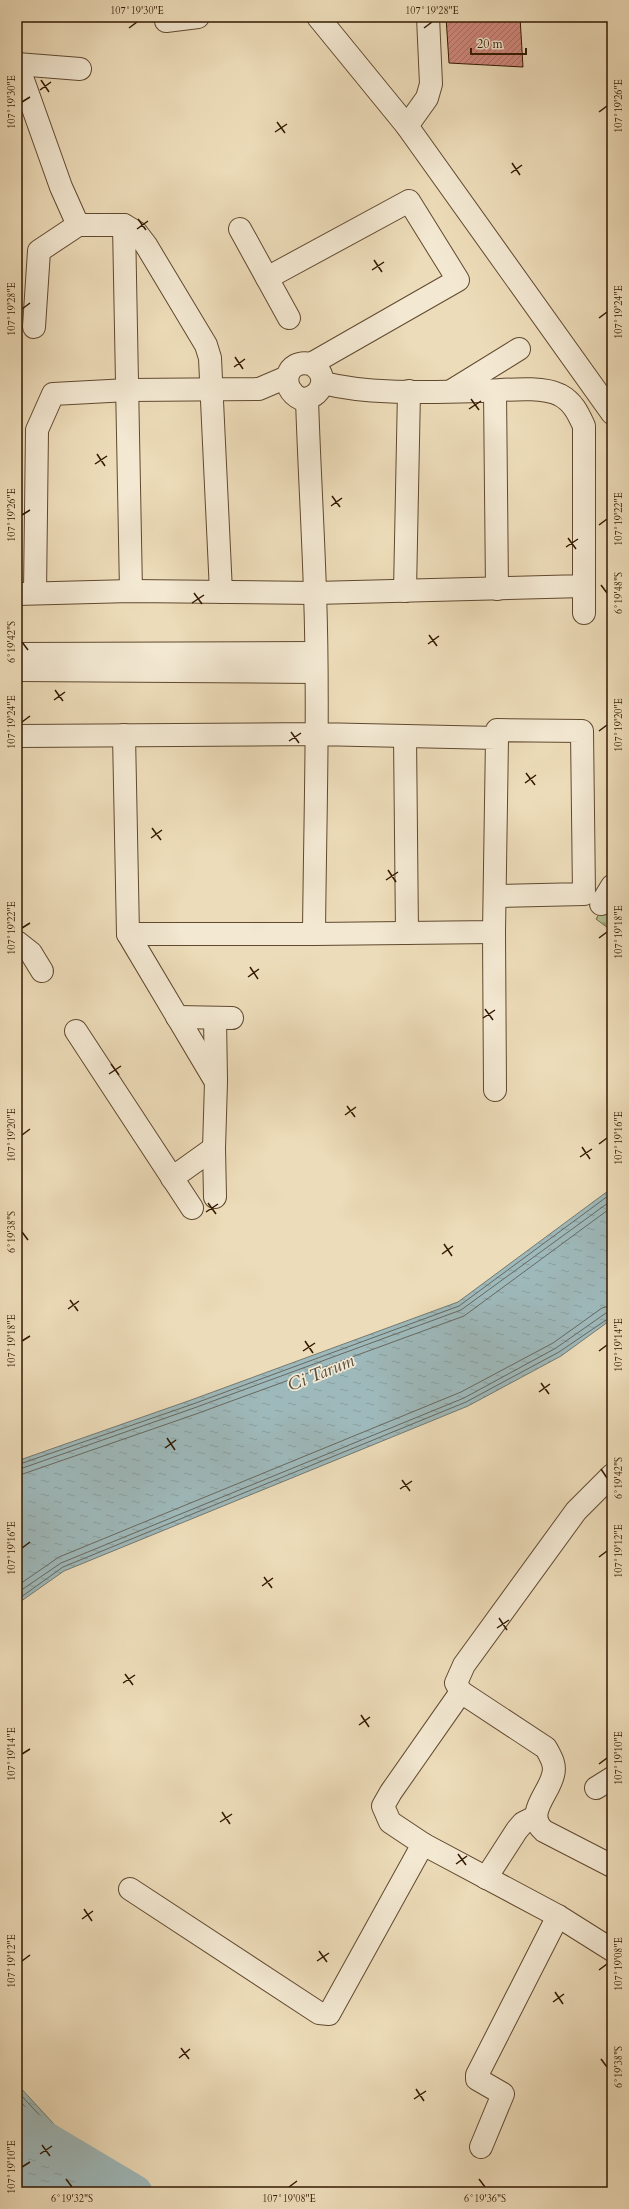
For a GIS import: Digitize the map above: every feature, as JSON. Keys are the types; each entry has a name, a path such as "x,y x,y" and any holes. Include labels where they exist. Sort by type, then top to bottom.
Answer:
{"street":[{"path":"166,21 198,17"},
{"path":"318,17 406,126 612,413"},
{"path":"406,126 427,98 431,84 428,17"},
{"path":"78,225 60,187 20,72 80,69"},
{"path":"267,278 409,201 458,280 311,364"},
{"path":"34,327 38,251 78,225 124,225 136,232 146,245 206,345 210,358 221,592"},
{"path":"124,225 131,591"},
{"path":"240,229 288,318"},
{"path":"450,392 519,349"},
{"path":"314,934 316,663 315,593 295,389 295,366 306,363 311,364 320,372 323,383 318,394 295,389 259,389 128,390 53,394 37,430 26,594 131,591 315,593 584,586"},
{"path":"323,383 349,389 409,391 450,392 535,390 560,395 575,406 584,426 584,613"},
{"path":"405,591 409,391"},
{"path":"494,391 498,589"},
{"path":"17,654 316,663"},
{"path":"17,670 316,663"},
{"path":"495,896 584,894 582,731 497,730 494,932 495,1090"},
{"path":"17,736 315,734 497,738"},
{"path":"124,735 128,934 216,1082"},
{"path":"405,736 407,933"},
{"path":"128,934 494,932"},
{"path":"17,942 31,953 42,971"},
{"path":"178,1017 223,1018 216,1082 214,1148 215,1197"},
{"path":"76,1031 192,1208"},
{"path":"172,1178 214,1148"},
{"path":"612,1475 576,1511 464,1665 456,1684 461,1692 546,1748 553,1760 554,1774 535,1817 537,1826 612,1866"},
{"path":"461,1692 391,1792 383,1806 390,1822 424,1844 558,1916 612,1950"},
{"path":"486,1878 517,1830 523,1823 535,1817"},
{"path":"130,1889 319,2013 329,2014 424,1844"},
{"path":"481,2147 503,2094 478,2079 476,2075 558,1916"}],"green space":[{"path":"612,893 612,931 596,919"}],"water":[{"path":"612,1188 612,1319 561,1356 468,1406 64,1571 17,1604 17,1461 191,1400 458,1302"},
{"path":"17,2084 64,2135 131,2192 17,2192"}],"building":[{"path":"446,17 520,17 523,67 449,63"}],"waterway":[{"name":"Ci Tarum","path":"17,2121 136,2192"}]}
